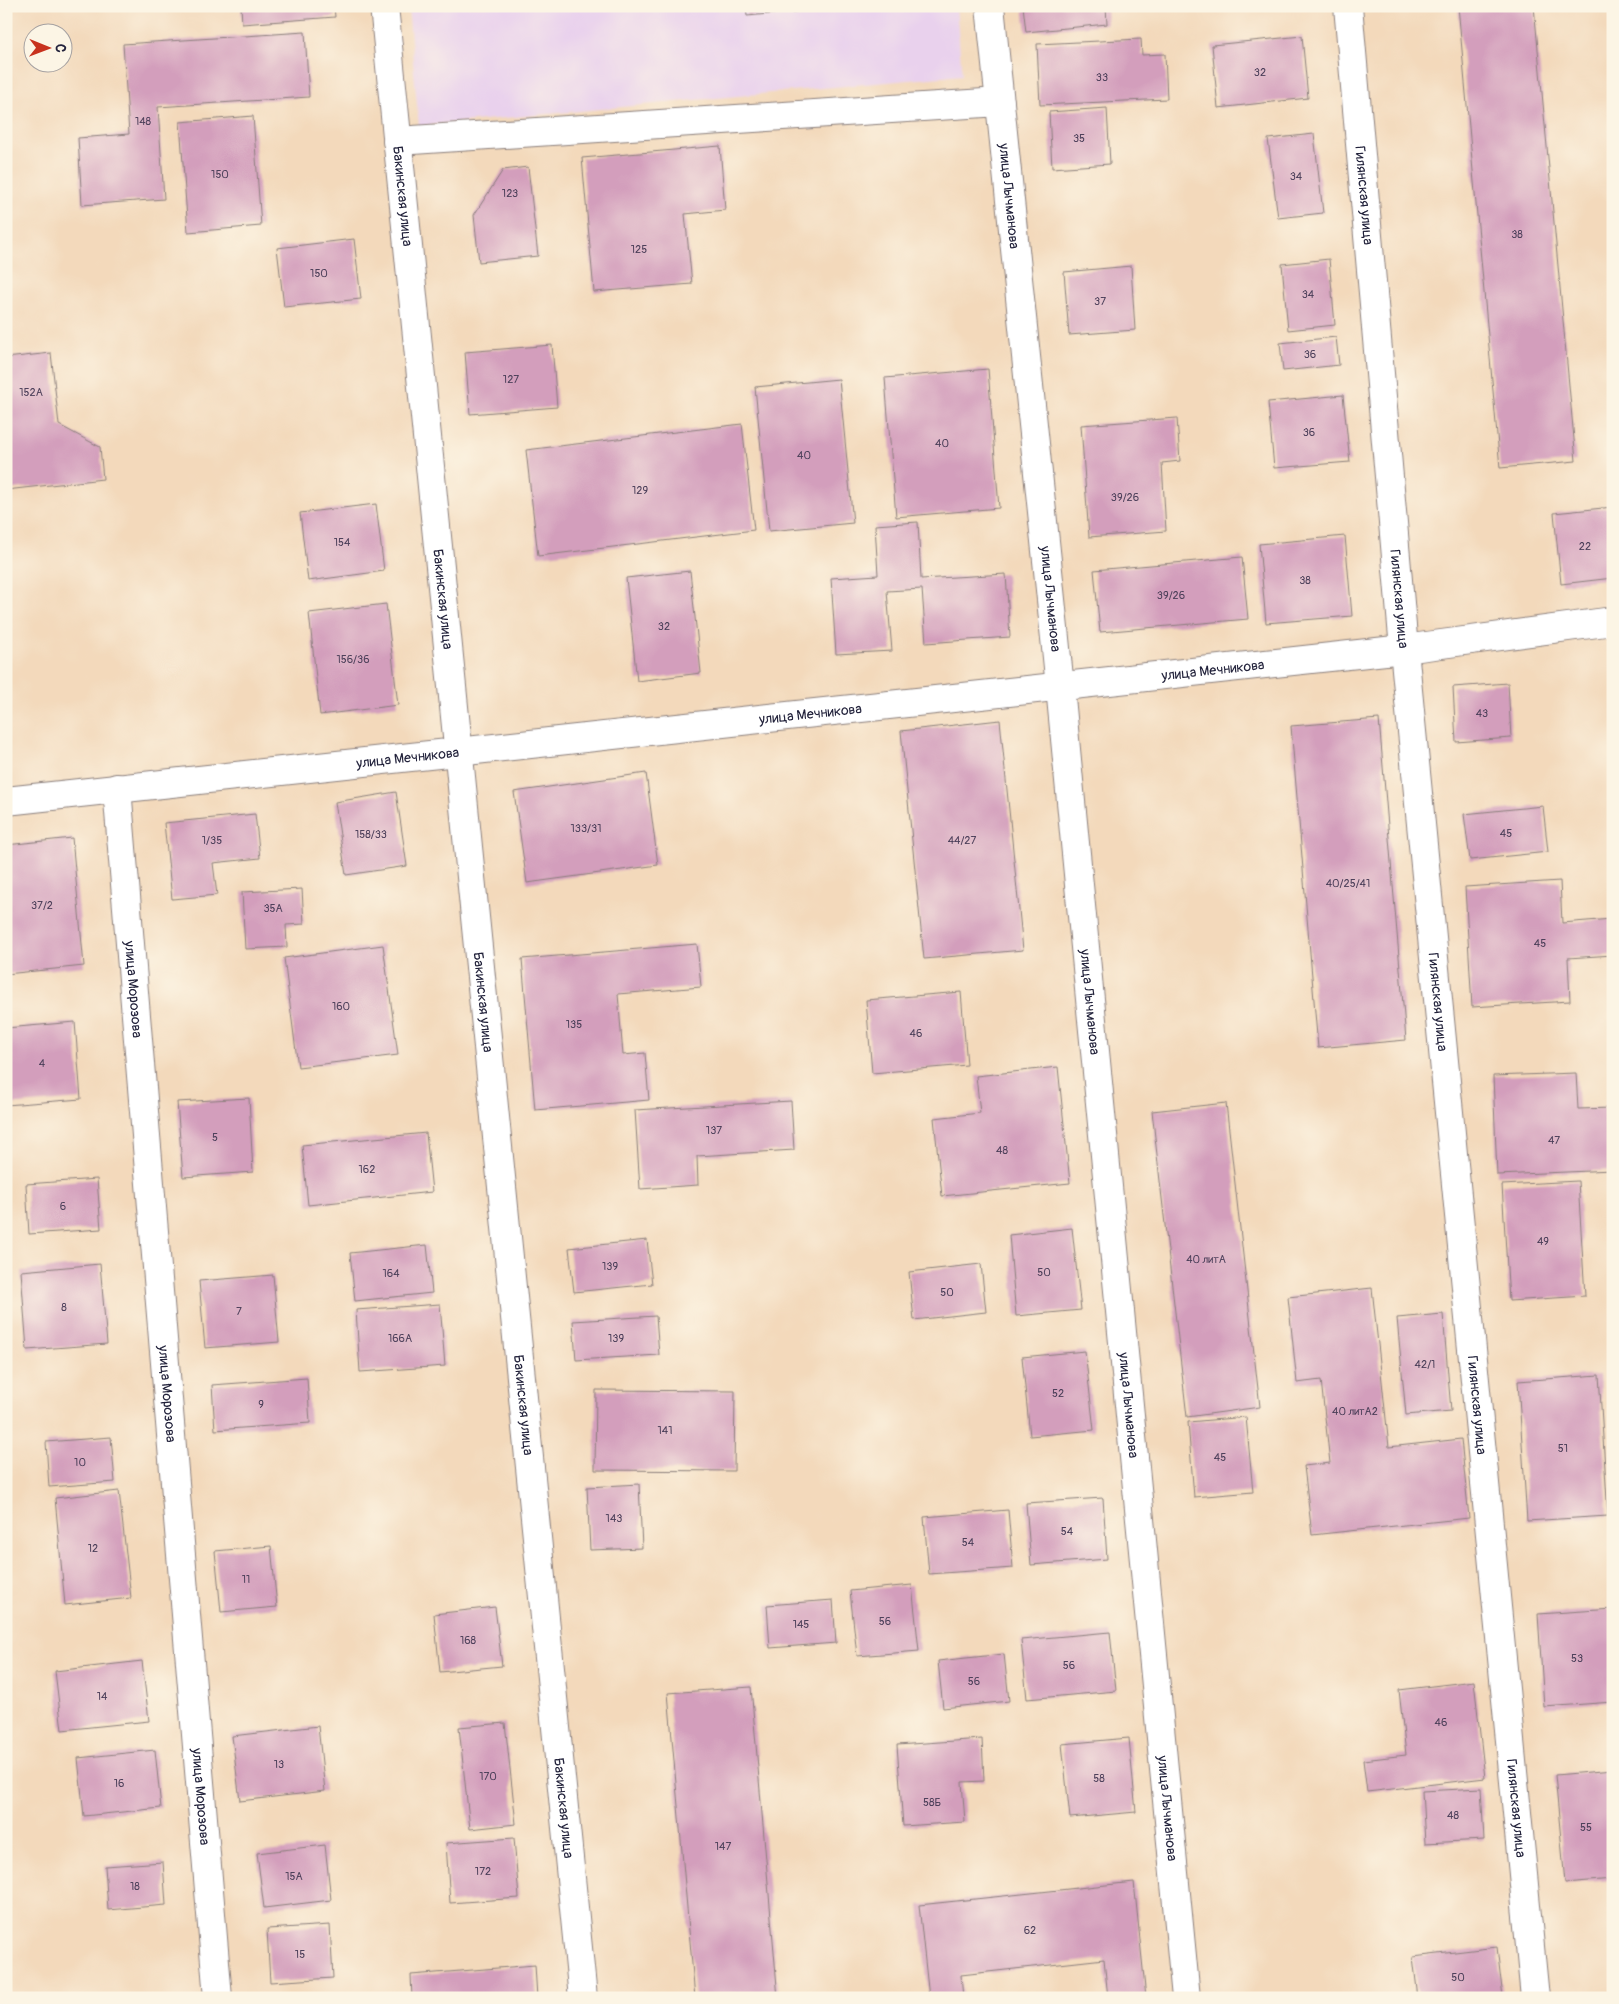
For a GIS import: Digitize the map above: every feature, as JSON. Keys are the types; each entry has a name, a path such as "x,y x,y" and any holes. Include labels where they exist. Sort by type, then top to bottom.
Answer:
{"street":[{"name":"Бакинская улица","path":"384,6 583,1998"},
{"name":"улица Лычманова","path":"990,6 1060,687 1186,1998"},
{"name":"Гилянская улица","path":"1348,6 1404,649 1535,1998"},
{"path":"397,141 1000,102"},
{"name":"улица Мечникова","path":"6,801 1404,649 1613,622"},
{"name":"улица Морозова","path":"116,788 218,1998"}],"shaded area":[{"path":"408,6 956,6 962,75 419,126"}],"building":[{"path":"241,6 334,6 335,17 242,24"},
{"path":"746,6 837,6 837,8 747,16"},
{"path":"1023,6 1106,6 1107,24 1026,32"},
{"path":"1458,6 1534,6 1576,461 1500,468"},
{"path":"305,32 309,97 158,107 164,199 82,205 78,138 129,134 123,44"},
{"path":"1302,36 1308,98 1218,108 1212,45"},
{"path":"1141,39 1142,55 1165,54 1167,99 1040,105 1037,44"},
{"path":"1107,108 1110,164 1052,168 1049,112"},
{"path":"253,116 261,226 188,232 180,122"},
{"path":"1314,134 1323,213 1278,218 1268,139"},
{"path":"720,146 725,210 685,214 692,284 594,292 582,158"},
{"path":"528,167 538,256 479,262 474,215 503,170"},
{"path":"354,239 361,299 284,307 277,248"},
{"path":"1329,259 1335,325 1288,330 1282,264"},
{"path":"1131,266 1135,330 1069,335 1064,272"},
{"path":"1336,337 1339,365 1283,371 1280,343"},
{"path":"552,345 557,407 470,414 465,352"},
{"path":"51,353 59,425 100,447 103,479 6,490 6,358"},
{"path":"988,369 999,508 896,517 885,378"},
{"path":"839,379 853,523 769,531 755,387"},
{"path":"1343,395 1350,462 1274,468 1268,402"},
{"path":"1177,418 1180,461 1162,463 1166,531 1089,537 1081,425"},
{"path":"742,424 754,530 538,556 526,450"},
{"path":"376,504 384,571 308,581 300,513"},
{"path":"1613,507 1613,578 1561,584 1554,513"},
{"path":"918,522 921,579 1006,574 1010,637 926,643 922,589 887,591 892,651 836,654 831,578 878,575 875,525"},
{"path":"1345,536 1352,616 1266,623 1259,544"},
{"path":"1242,557 1248,619 1100,632 1094,570"},
{"path":"690,571 701,673 637,681 626,578"},
{"path":"386,604 398,705 320,715 309,613"},
{"path":"1508,683 1511,738 1456,742 1453,687"},
{"path":"1379,719 1406,1040 1318,1048 1291,726"},
{"path":"1000,720 1023,950 924,959 901,731"},
{"path":"646,773 658,865 527,883 514,792"},
{"path":"396,792 407,866 346,875 335,802"},
{"path":"1543,806 1548,852 1470,860 1464,814"},
{"path":"255,814 260,858 213,863 217,895 172,899 164,823"},
{"path":"72,838 84,966 6,974 6,845"},
{"path":"1560,881 1562,923 1612,919 1613,955 1568,958 1570,1001 1472,1007 1465,887"},
{"path":"302,889 304,924 286,925 287,947 245,949 242,892"},
{"path":"697,944 701,987 618,994 623,1055 645,1053 649,1100 535,1110 522,959"},
{"path":"383,945 398,1055 298,1067 284,958"},
{"path":"961,992 967,1065 872,1073 866,1000"},
{"path":"75,1022 81,1099 6,1105 6,1028"},
{"path":"1058,1067 1070,1183 942,1196 934,1118 980,1113 976,1076"},
{"path":"1576,1073 1578,1109 1613,1108 1613,1170 1497,1175 1493,1076"},
{"path":"249,1098 253,1172 183,1177 177,1102"},
{"path":"791,1101 794,1150 697,1156 698,1185 640,1189 635,1110"},
{"path":"1226,1103 1260,1407 1187,1417 1152,1111"},
{"path":"426,1133 432,1192 308,1205 302,1145"},
{"path":"97,1179 101,1229 29,1234 26,1184"},
{"path":"1578,1181 1585,1296 1509,1301 1502,1185"},
{"path":"1072,1228 1081,1310 1016,1316 1009,1235"},
{"path":"647,1240 652,1284 574,1292 569,1248"},
{"path":"427,1245 432,1293 355,1301 350,1253"},
{"path":"100,1264 107,1344 27,1350 21,1271"},
{"path":"981,1264 986,1312 914,1320 909,1272"},
{"path":"273,1275 279,1342 205,1348 199,1281"},
{"path":"1372,1288 1389,1447 1461,1439 1469,1518 1312,1535 1304,1466 1330,1463 1321,1380 1297,1383 1288,1297"},
{"path":"440,1304 445,1366 360,1372 356,1310"},
{"path":"1443,1314 1451,1411 1406,1415 1397,1318"},
{"path":"656,1316 659,1355 576,1360 573,1321"},
{"path":"1085,1351 1094,1430 1030,1436 1022,1357"},
{"path":"1599,1375 1608,1516 1527,1521 1518,1381"},
{"path":"307,1378 310,1423 215,1430 212,1385"},
{"path":"596,1390 735,1391 734,1471 595,1470"},
{"path":"1246,1417 1253,1492 1194,1497 1188,1422"},
{"path":"111,1437 115,1482 49,1487 46,1442"},
{"path":"639,1484 642,1548 590,1550 587,1487"},
{"path":"119,1491 131,1598 65,1605 55,1498"},
{"path":"1103,1498 1107,1559 1031,1565 1026,1503"},
{"path":"1008,1510 1013,1568 929,1574 924,1517"},
{"path":"271,1546 277,1607 221,1612 215,1551"},
{"path":"912,1585 919,1651 857,1656 850,1591"},
{"path":"833,1600 836,1643 770,1648 767,1605"},
{"path":"495,1607 502,1666 440,1672 434,1614"},
{"path":"1613,1609 1613,1702 1544,1707 1538,1614"},
{"path":"1110,1632 1116,1691 1027,1699 1021,1640"},
{"path":"1004,1654 1009,1701 943,1708 938,1661"},
{"path":"142,1661 149,1721 62,1730 55,1671"},
{"path":"1474,1681 1485,1778 1367,1792 1363,1760 1406,1755 1399,1690"},
{"path":"751,1687 778,1998 695,1998 668,1693"},
{"path":"505,1723 516,1824 470,1829 459,1727"},
{"path":"318,1726 325,1791 240,1801 232,1736"},
{"path":"1129,1738 1136,1812 1070,1818 1062,1744"},
{"path":"982,1739 984,1781 962,1782 965,1822 903,1826 897,1745"},
{"path":"155,1750 161,1808 84,1816 78,1758"},
{"path":"1613,1770 1613,1879 1565,1883 1555,1775"},
{"path":"1481,1788 1484,1840 1425,1843 1422,1791"},
{"path":"514,1838 519,1898 450,1903 446,1843"},
{"path":"325,1845 331,1900 264,1908 257,1853"},
{"path":"163,1862 166,1905 108,1910 105,1866"},
{"path":"1134,1882 1146,1998 1108,1998 1104,1959 961,1975 963,1998 929,1998 919,1905"},
{"path":"330,1925 333,1978 270,1982 267,1929"},
{"path":"1497,1947 1503,1998 1418,1998 1413,1957"},
{"path":"535,1965 537,1998 412,1998 411,1975"}]}
